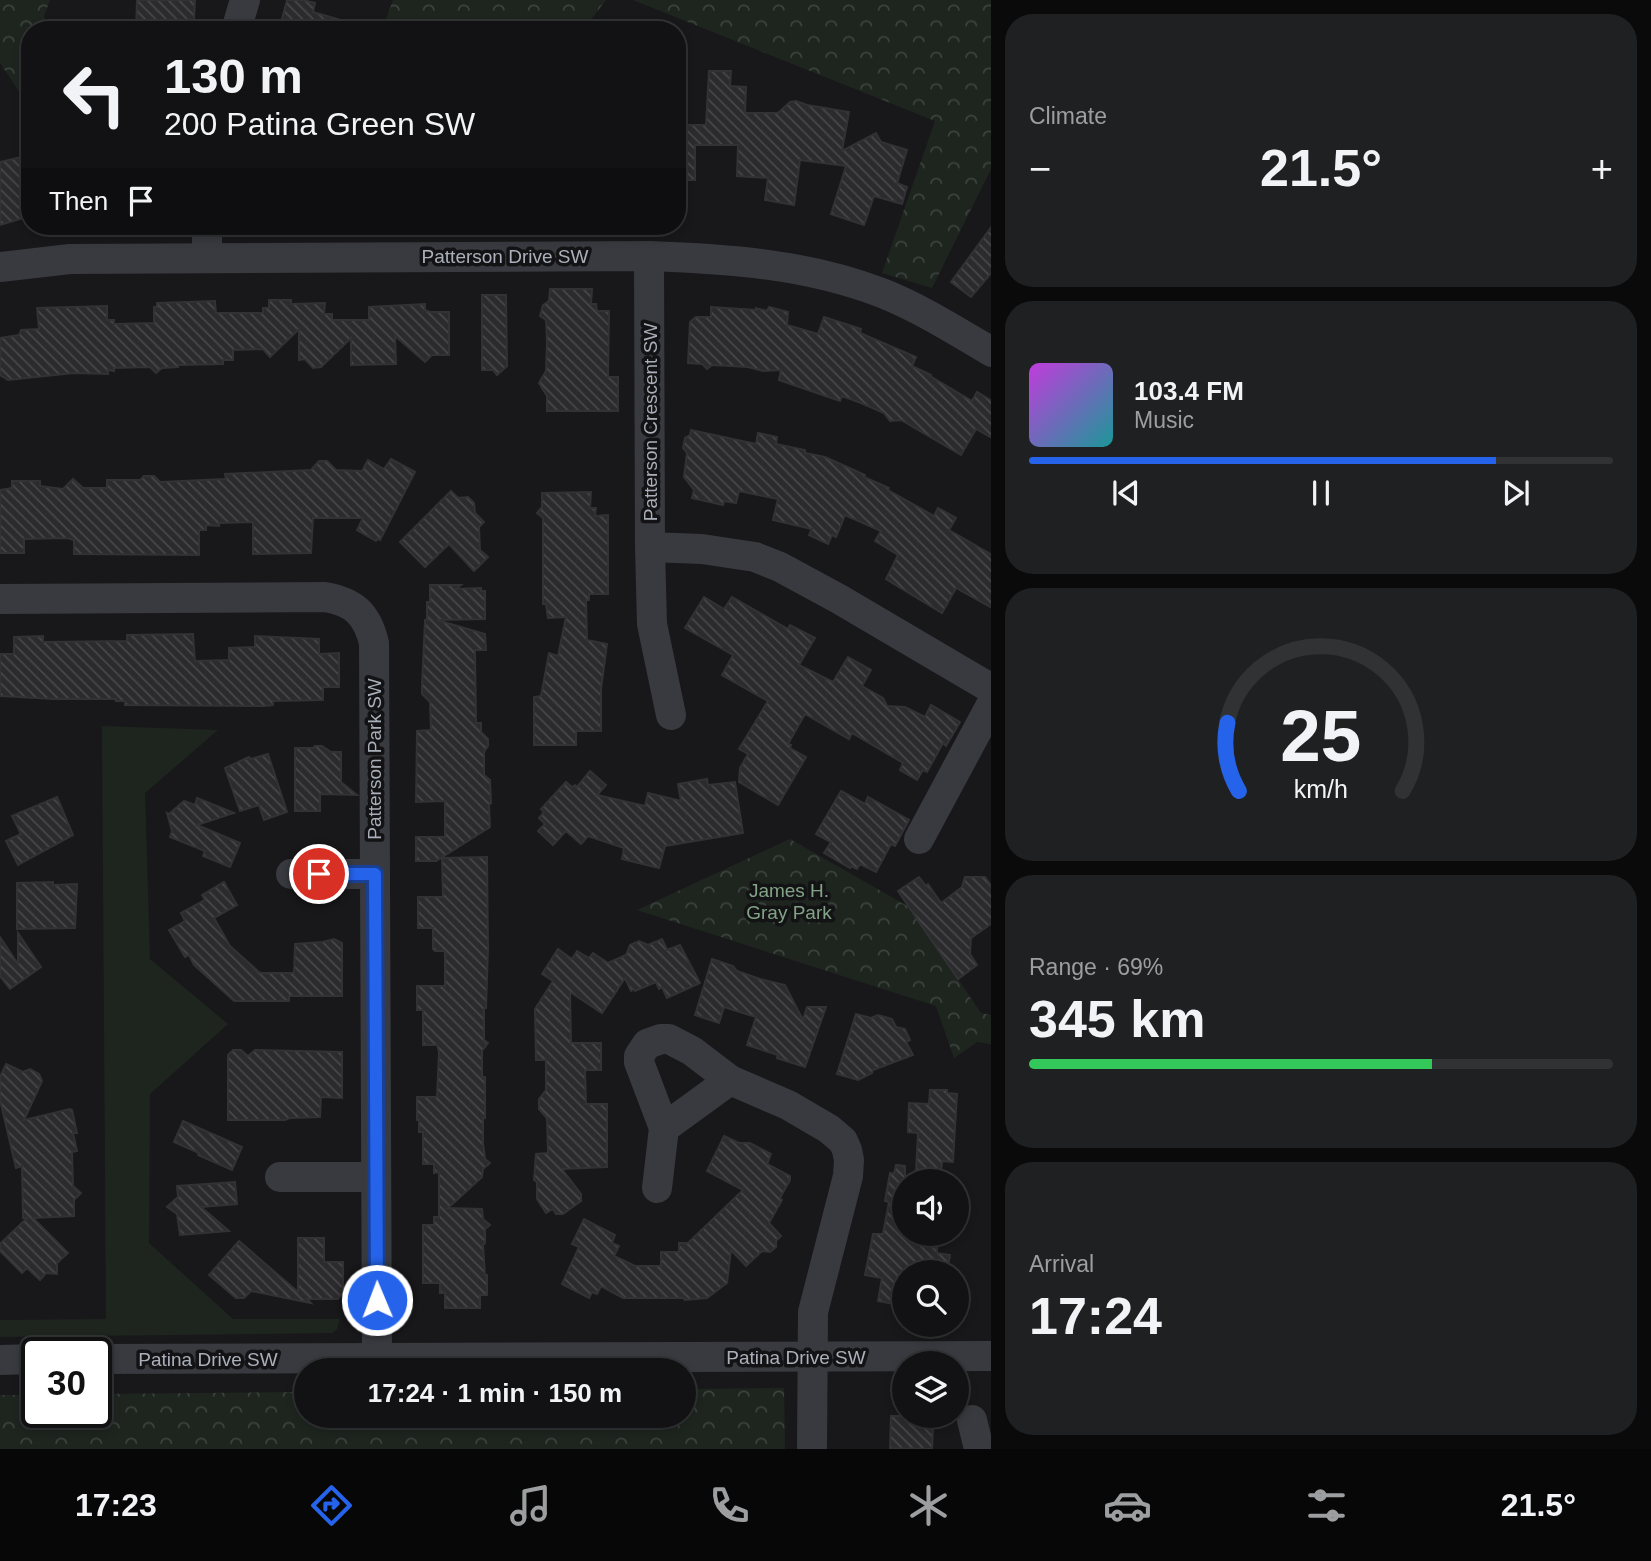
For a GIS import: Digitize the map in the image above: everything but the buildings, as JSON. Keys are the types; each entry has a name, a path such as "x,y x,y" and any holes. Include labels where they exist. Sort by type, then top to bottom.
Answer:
{"street":[{"path":"239,21 245,0"},
{"path":"206,235 207,257"},
{"name":"Patterson Drive SW","path":"0,267 70,259 207,257 649,256 752,262 847,282 883,294 920,311 991,352"},
{"name":"Patterson Crescent SW","path":"649,256 650,547 742,555 780,568 839,599 991,689"},
{"path":"650,547 652,624 671,715"},
{"name":"Patterson Park SW","path":"0,599 324,597 342,600 365,618 374,643 377,1358"},
{"path":"919,839 991,703"},
{"path":"291,874 375,874"},
{"path":"657,1188 664,1128 639,1062 639,1056 653,1040 669,1040 692,1051 730,1080 788,1105 829,1129 843,1141 849,1160 848,1177 813,1312 812,1449"},
{"path":"664,1128 730,1080"},
{"path":"280,1177 376,1177"},
{"name":"Patina Drive SW","path":"377,1358 991,1356"},
{"name":"Patina Drive SW","path":"112,1359 294,1358"},
{"path":"0,1360 21,1359"},
{"path":"972,1420 979,1449"}],"green space":[{"path":"0,0 50,0 44,16 45,21 21,21 21,94 0,63"},
{"path":"393,0 606,0 590,21 385,21"},
{"path":"633,0 991,0 991,169 932,288 882,273 935,121"},
{"path":"102,726 218,730 145,793 150,959 228,1024 150,1094 149,1243 233,1319 340,1319 337,1329 332,1333 0,1337 0,1320 106,1319"},
{"name":"James H. Gray Park","path":"790,839 909,907 981,1013 991,1015 991,1044 977,1042 954,1058 936,1006 637,910"},
{"path":"784,1388 785,1449 0,1449 0,1395 21,1395 21,1428 112,1428 112,1394 294,1392 294,1428 696,1428 696,1389"}],"route":[{"path":"319,874 375,874 377,1300"}]}
